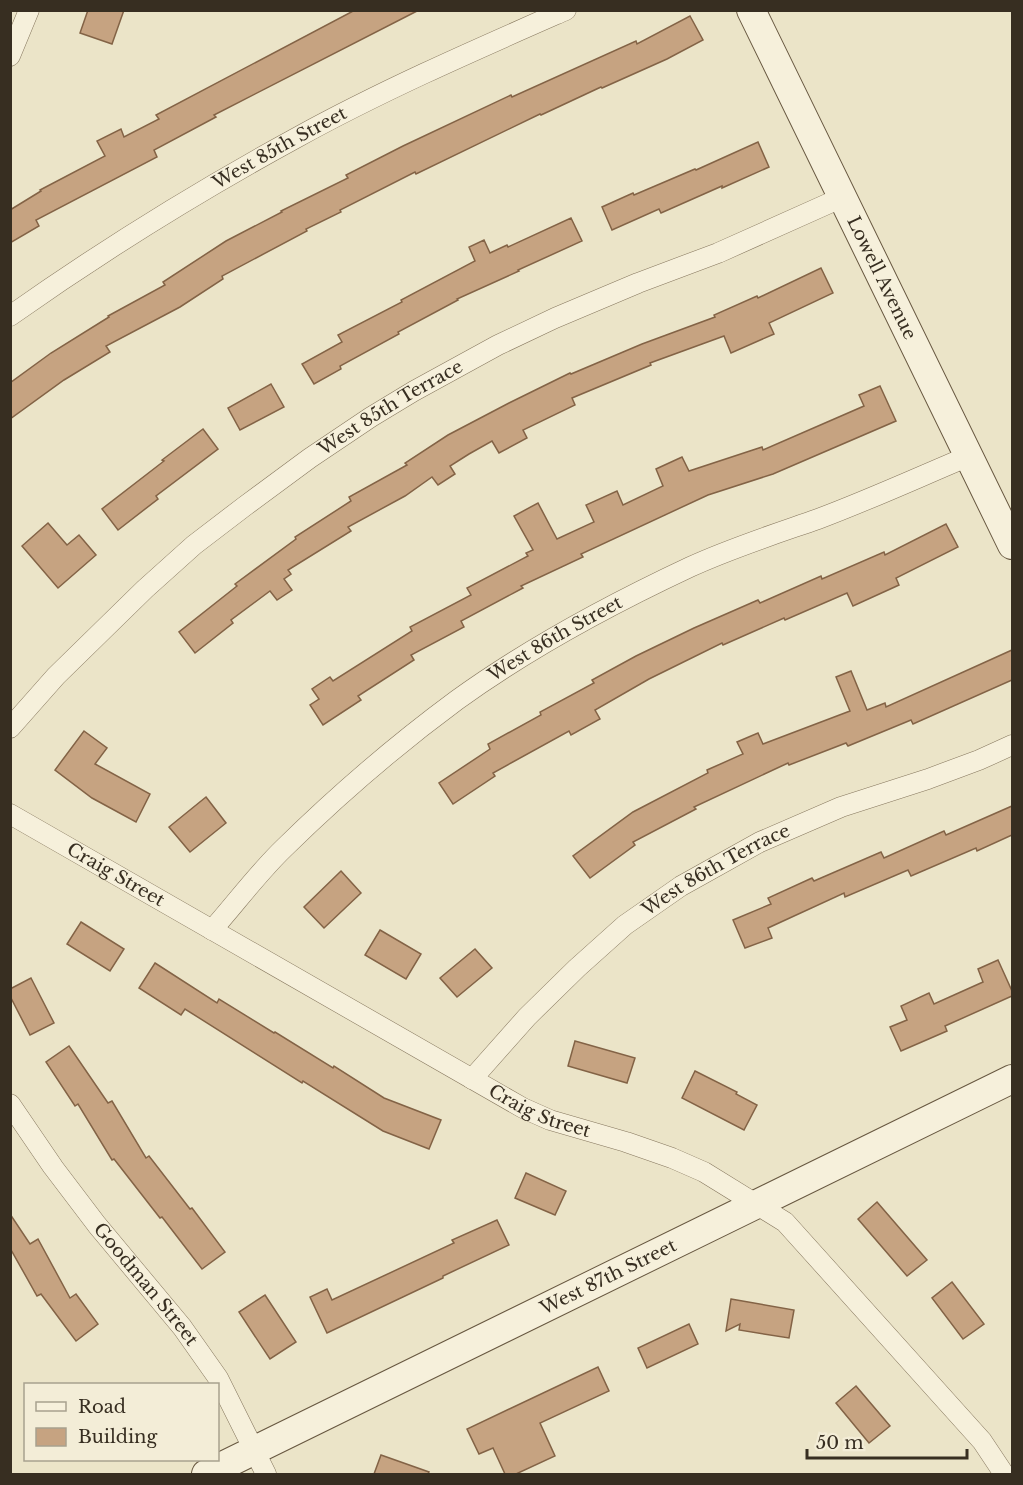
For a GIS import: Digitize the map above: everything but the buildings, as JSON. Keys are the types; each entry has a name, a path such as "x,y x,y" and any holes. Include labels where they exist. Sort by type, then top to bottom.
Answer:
{"street":[{"path":"10,56 29,10"},
{"name":"West 85th Street","path":"10,316 136,231 297,138 464,55 566,10"},
{"name":"Lowell Avenue","path":"751,10 1012,545"},
{"name":"West 85th Terrace","path":"10,728 57,676 145,589 194,545 310,458 371,417 498,345 555,318 718,253 843,197"},
{"name":"West 86th Street","path":"212,930 282,850 336,798 389,753 458,700 525,655 603,610 692,566 862,501 969,456"},
{"name":"West 86th Terrace","path":"472,1079 527,1017 577,968 625,925 681,886 770,837 841,807 928,779 1012,745"},
{"name":"Craig Street","path":"10,814 523,1108 550,1120 672,1158 704,1172 758,1204 785,1222 801,1239 982,1441 1004,1474"},
{"name":"West 87th Street","path":"206,1474 261,1463 758,1204 1012,1079"},
{"name":"Goodman Street","path":"10,1104 52,1167 96,1225 182,1327 218,1377 261,1463"}]}
